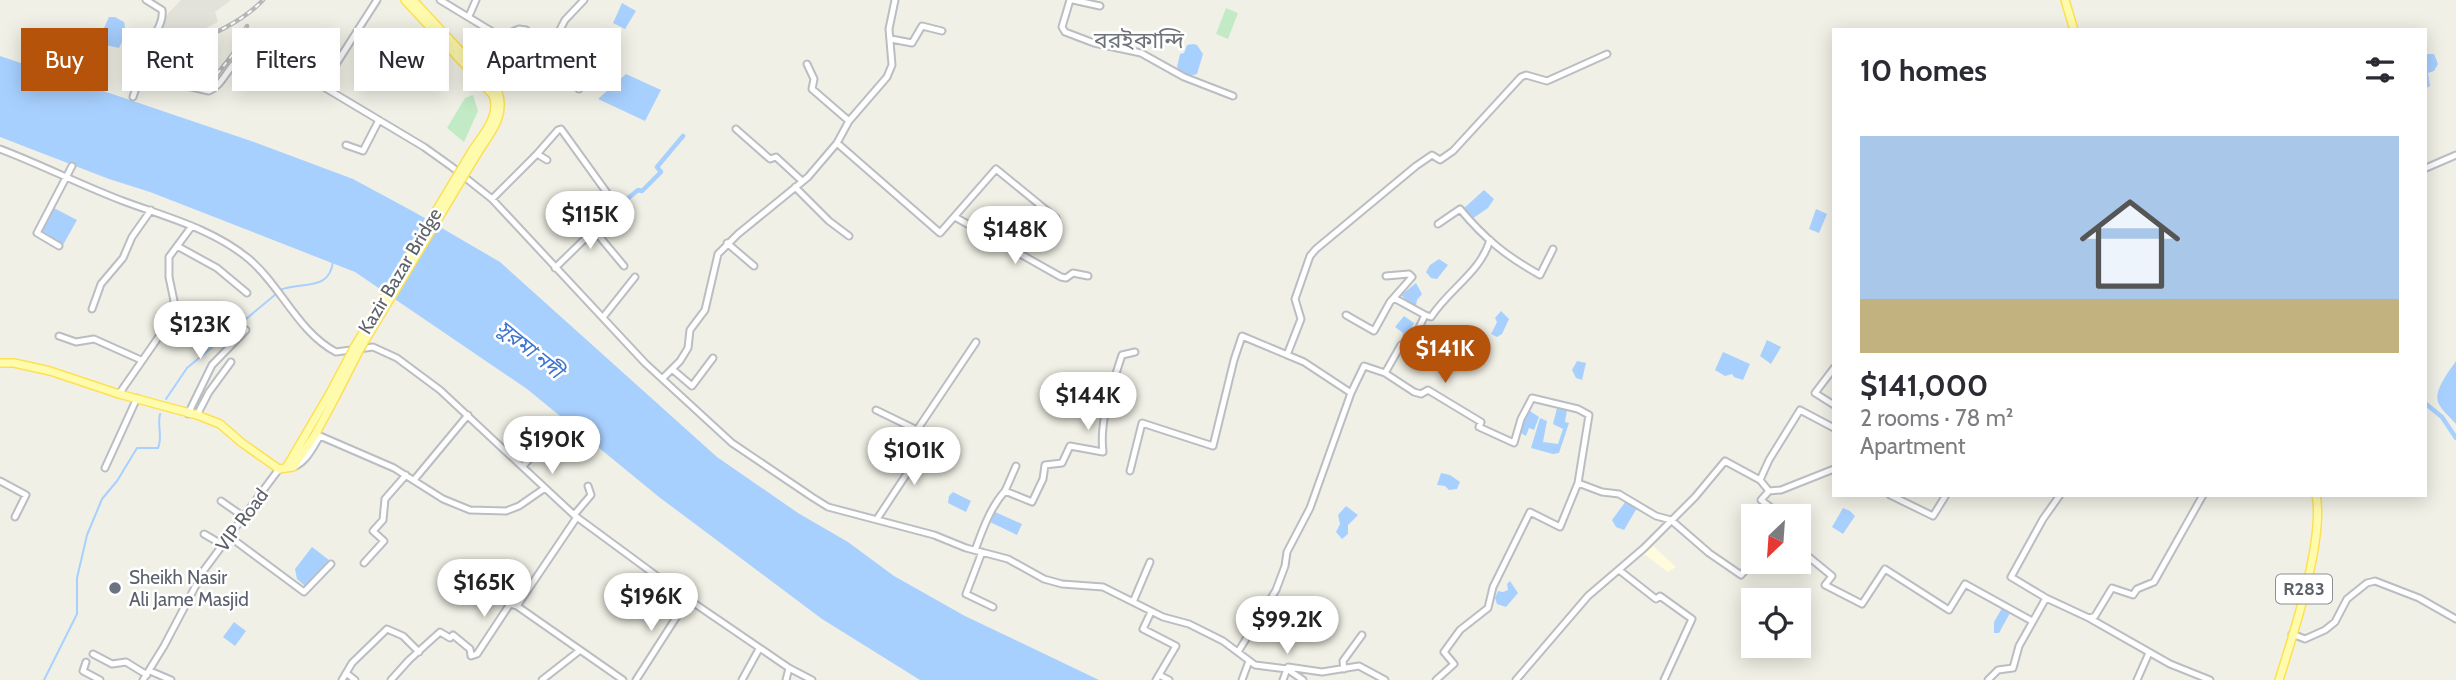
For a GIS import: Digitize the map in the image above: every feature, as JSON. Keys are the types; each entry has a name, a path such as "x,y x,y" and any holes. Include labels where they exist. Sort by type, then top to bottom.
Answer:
{"main road":[{"path":"405,0 463,58"},
{"path":"413,0 463,56"},
{"path":"2065,0 2073,28"},
{"path":"0,363 14,363 50,371 119,394 197,415 220,424 251,450 286,468 315,435 333,395 475,153 495,124 501,108 497,91"},
{"name":"R283","path":"2280,680 2318,528 2316,497"}],"street":[{"path":"146,0 162,10 163,16 158,28"},
{"path":"340,58 377,0"},
{"path":"440,0 488,28"},
{"path":"469,16 476,0"},
{"path":"561,28 584,0"},
{"path":"663,378 688,348 690,330 705,310 718,254 727,243 802,181 837,142 849,121 887,77 892,65 889,29 895,0"},
{"path":"1100,6 1072,0 1062,27 1065,32 1094,43 1141,53 1184,77 1233,96"},
{"path":"891,39 912,43 922,26 942,32"},
{"path":"1287,355 1301,319 1295,299 1310,256 1316,249 1416,166 1433,155 1440,160 1453,151 1521,77 1526,75 1548,81 1607,54"},
{"path":"807,64 814,79 811,88 849,121"},
{"path":"218,86 232,68"},
{"path":"133,97 135,91"},
{"path":"330,91 424,147 492,200 604,316 645,363 732,443 828,507 1008,559 1044,579 1062,584 1096,586 1151,612 1189,624 1223,641 1255,665 1322,672 1359,666 1385,680"},
{"path":"346,145 363,151 379,120"},
{"path":"492,200 561,129 610,197"},
{"path":"736,129 770,159 776,157 802,181"},
{"path":"837,142 937,232 942,232 996,169 1056,218"},
{"path":"0,149 125,202 192,226 230,245 249,259 313,334 329,348 340,353 373,347 397,358 468,415 575,516 688,600 789,668 812,680"},
{"path":"537,154 547,160"},
{"path":"2427,168 2456,155"},
{"path":"59,246 37,233 72,166"},
{"path":"796,187 829,221 849,236"},
{"path":"1438,224 1460,209 1510,259 1540,275 1553,249"},
{"path":"92,309 101,285 123,258 132,237 151,210"},
{"path":"955,217 1061,277 1066,278 1073,273 1088,276"},
{"path":"119,394 169,322 174,301 168,264 172,251 192,226"},
{"path":"555,268 593,230 624,266"},
{"path":"1394,298 1431,317 1455,288 1475,270 1485,256 1490,240"},
{"path":"727,243 754,265"},
{"path":"177,246 217,268 247,293"},
{"path":"1346,315 1374,331 1394,298 1412,277 1409,274 1385,276"},
{"path":"604,316 635,277"},
{"path":"1385,373 1401,345 1415,336 1425,315"},
{"path":"188,414 212,365 246,330"},
{"path":"59,336 76,342 94,339 141,360"},
{"path":"1130,471 1142,423 1213,446 1242,336 1304,362 1351,393"},
{"path":"917,430 976,342"},
{"path":"1005,491 1032,502 1043,479 1045,465 1062,463 1070,446 1103,452 1101,437 1112,386 1122,355 1135,352"},
{"path":"672,369 692,386 713,358"},
{"path":"197,415 209,392 231,362"},
{"path":"1238,652 1276,590 1285,566 1286,552 1310,509 1351,393 1364,366 1385,373 1414,392 1421,394 1428,390 1481,422 1479,427 1514,443 1521,419 1532,398 1578,409 1589,415 1578,483 1560,527 1530,512 1493,587 1488,608 1460,630 1445,648 1444,652 1454,664 1436,680"},
{"path":"1832,371 1815,393 1832,404"},
{"path":"105,468 136,398"},
{"path":"876,410 917,430 929,440 877,519"},
{"path":"1760,480 1769,460 1800,410 1832,427"},
{"path":"415,480 432,455 468,415"},
{"name":"VIP Road","path":"146,675 174,630 199,579 223,545 286,468 298,466 320,436 406,475"},
{"path":"523,466 547,441"},
{"path":"1516,680 1588,596 1695,497 1725,461 1760,480 1769,491"},
{"path":"975,550 984,524 1005,491 1016,466"},
{"path":"1766,504 1761,500 1769,491 1832,470"},
{"path":"364,563 384,541 373,531 383,520 385,499 406,475 443,499 470,510 506,511 519,506 545,488"},
{"path":"0,481 26,495 15,517"},
{"path":"1578,483 1602,492 1619,494 1656,516 1671,520 1709,553 1742,574"},
{"path":"517,606 591,495 588,486"},
{"path":"1894,497 1933,516 1945,497"},
{"path":"2059,497 2043,519 2011,577 2149,653 2210,680"},
{"path":"2089,618 2095,616 2112,589 2133,595 2137,589 2154,582 2202,497"},
{"path":"220,501 244,517"},
{"path":"204,534 223,545"},
{"path":"230,537 304,592 331,564"},
{"path":"982,552 966,594 993,607"},
{"path":"1811,559 1832,576 1825,585 1862,604 1885,569 1949,610 1965,584 2032,621"},
{"path":"1133,602 1150,562"},
{"path":"1619,570 1656,599 1660,596 1692,619 1664,680"},
{"path":"2292,634 2305,639 2325,630 2335,622 2347,599 2367,583 2375,581 2419,598 2456,619"},
{"path":"1988,680 1998,670 2013,668 2019,646 2046,598"},
{"path":"636,680 688,600"},
{"path":"391,680 440,632 450,638 453,635 470,649 471,656 477,654 510,604 517,606 623,680"},
{"path":"1151,612 1143,629 1176,646 1158,678 1169,680"},
{"path":"342,680 352,663 387,629 402,636 419,652"},
{"path":"1343,669 1343,661 1363,635"},
{"path":"742,680 760,649"},
{"path":"541,680 579,651"},
{"path":"2137,680 2149,653"},
{"path":"93,654 112,664 125,662 146,675 171,680"},
{"path":"1242,680 1249,661"},
{"path":"86,662 82,671 100,680"},
{"path":"786,680 789,668"},
{"path":"1283,680 1287,669"},
{"path":"1287,669 1303,680"},
{"path":"346,673 355,680"}],"shaded area":[{"path":"181,0 231,0 215,12 218,22 206,28 161,28 166,16"},
{"path":"1653,546 1676,567 1668,572 1644,554"}],"green space":[{"path":"1226,8 1238,13 1228,39 1216,34"},
{"path":"473,95 478,111 464,142 447,128 465,98"}],"water":[{"path":"622,3 636,11 625,29 613,23"},
{"path":"109,17 124,22 125,28 122,28 119,48 108,46 108,28 104,28"},
{"path":"1187,45 1197,45 1203,54 1197,74 1185,75 1177,67 1180,54 1184,53"},
{"path":"2427,54 2434,54 2438,64 2434,71 2428,73 2430,86 2427,88"},
{"name":"সুরমা নদী","path":"0,56 21,63 21,91 103,91 353,179 500,262 717,457 798,513 848,542 894,576 965,616 1099,680 920,680 822,619 659,497 527,389 355,272 0,137"},
{"path":"626,74 661,90 645,121 598,99 607,91 621,91 621,78"},
{"path":"1484,190 1494,199 1488,208 1472,219 1462,210"},
{"path":"54,208 77,220 63,245 38,232"},
{"path":"1816,209 1827,214 1819,233 1809,229"},
{"path":"1439,259 1448,265 1437,279 1431,278 1426,272 1430,265"},
{"path":"1416,283 1422,294 1413,307 1401,295"},
{"path":"1501,311 1509,319 1502,334 1497,337 1491,334 1497,322 1495,318"},
{"path":"1404,316 1414,323 1406,340 1402,340 1403,333 1395,327"},
{"path":"1767,340 1781,347 1771,364 1760,356"},
{"path":"1723,352 1750,364 1743,380 1732,374 1725,376 1715,370"},
{"path":"1577,361 1586,363 1582,380 1576,378 1572,370"},
{"path":"2456,361 2456,424 2441,408 2437,397 2443,381"},
{"path":"1557,408 1567,410 1565,422 1569,423 1559,453 1531,448 1540,418 1547,421 1543,442 1558,444 1563,429 1553,424"},
{"path":"1527,409 1539,417 1534,430 1529,428 1526,436 1519,432"},
{"path":"1441,473 1460,482 1457,489 1449,490 1445,486 1437,485"},
{"path":"953,492 971,501 966,512 948,503"},
{"path":"1626,501 1637,508 1624,530 1616,527 1612,520"},
{"path":"1346,506 1358,515 1348,525 1348,534 1342,539 1336,532 1340,524 1338,515"},
{"path":"1843,508 1855,516 1843,534 1832,527"},
{"path":"995,512 1022,524 1017,535 990,522"},
{"path":"312,547 329,560 306,587 297,579 295,569"},
{"path":"1510,581 1518,593 1506,607 1497,604 1495,598 1498,591 1508,590 1507,584"},
{"path":"2002,608 2010,613 1999,633 1994,633 1994,622"},
{"path":"234,622 246,631 235,646 223,637"}],"waterway":[{"path":"621,204 638,190 642,191 661,172 657,167 683,136"},
{"path":"280,290 320,281 331,271 333,261"},
{"path":"166,399 187,368 276,294"},
{"path":"2427,405 2442,417 2456,438"},
{"path":"44,680 77,614 77,578 87,535 102,499 117,481 137,448 158,448 160,414"}],"railway":[{"path":"218,31 252,11 263,0"},
{"path":"218,73 233,54 247,26"}],"place":[{"name":"Sheikh Nasir Ali Jame Masjid","path":"115,588"}],"district":[{"name":"বরইকান্দি","path":"1139,40"}]}
